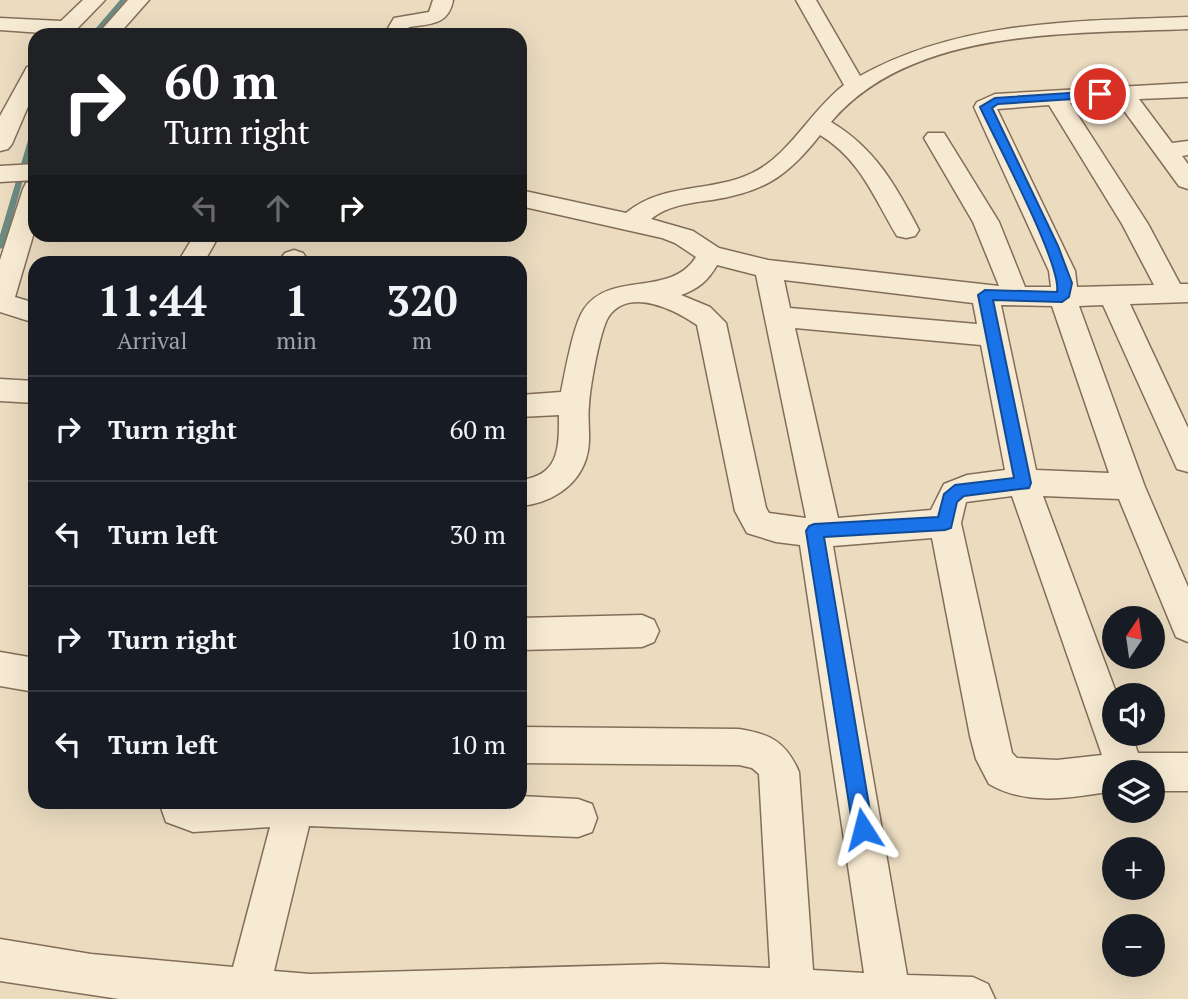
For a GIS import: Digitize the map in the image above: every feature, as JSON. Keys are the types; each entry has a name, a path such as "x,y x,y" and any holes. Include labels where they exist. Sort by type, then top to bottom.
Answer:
{"street":[{"path":"66,28 96,0"},
{"path":"113,28 139,0"},
{"path":"398,28 401,22 435,17 441,11 443,0"},
{"path":"806,0 856,87"},
{"path":"630,222 659,203 762,179 790,158 816,123 837,101 856,87 913,58 966,39 1018,32 1188,23"},
{"path":"0,24 36,28"},
{"path":"0,142 8,102 28,80"},
{"path":"1188,90 995,101 985,109 1062,271 1065,283 1062,297 1129,487 1188,626"},
{"path":"1123,93 1177,150 1188,181"},
{"path":"527,200 679,234 711,255 768,269 985,295 1113,297 1180,293 1055,97"},
{"path":"816,123 842,137 869,163 906,230"},
{"path":"936,138 986,222 1016,296"},
{"path":"0,174 28,172"},
{"path":"28,211 0,300 28,310"},
{"path":"527,492 547,485 569,464 573,449 574,403 598,307 614,298 658,292 693,280 705,267 711,255"},
{"path":"768,269 780,317 820,531 889,994"},
{"path":"658,292 668,301 703,315 712,323 754,517 758,523 770,528 820,531 945,523"},
{"path":"985,295 1023,483 1115,760"},
{"path":"1113,297 1188,460"},
{"path":"780,317 995,336"},
{"path":"0,390 28,392"},
{"path":"527,406 574,403"},
{"path":"1102,773 1049,779 1021,778 1010,776 998,766 988,736 945,523 950,499 961,489 1023,483 1129,487"},
{"path":"527,634 642,632"},
{"path":"527,745 738,747 757,750 771,758 780,772 793,992"},
{"path":"1165,772 1188,772"},
{"path":"183,809 193,813 238,809"},
{"path":"248,992 294,809"},
{"path":"396,809 578,818"},
{"path":"0,960 85,987 248,992 309,998 662,985 973,999"}],"waterway":[{"path":"99,28 123,0"},
{"path":"0,247 28,151"}],"route":[{"path":"863,829 814,531 945,523 950,499 961,489 970,486 1023,483 985,295 1062,297 1065,283 1052,246 985,107 995,101 1100,94"}]}
